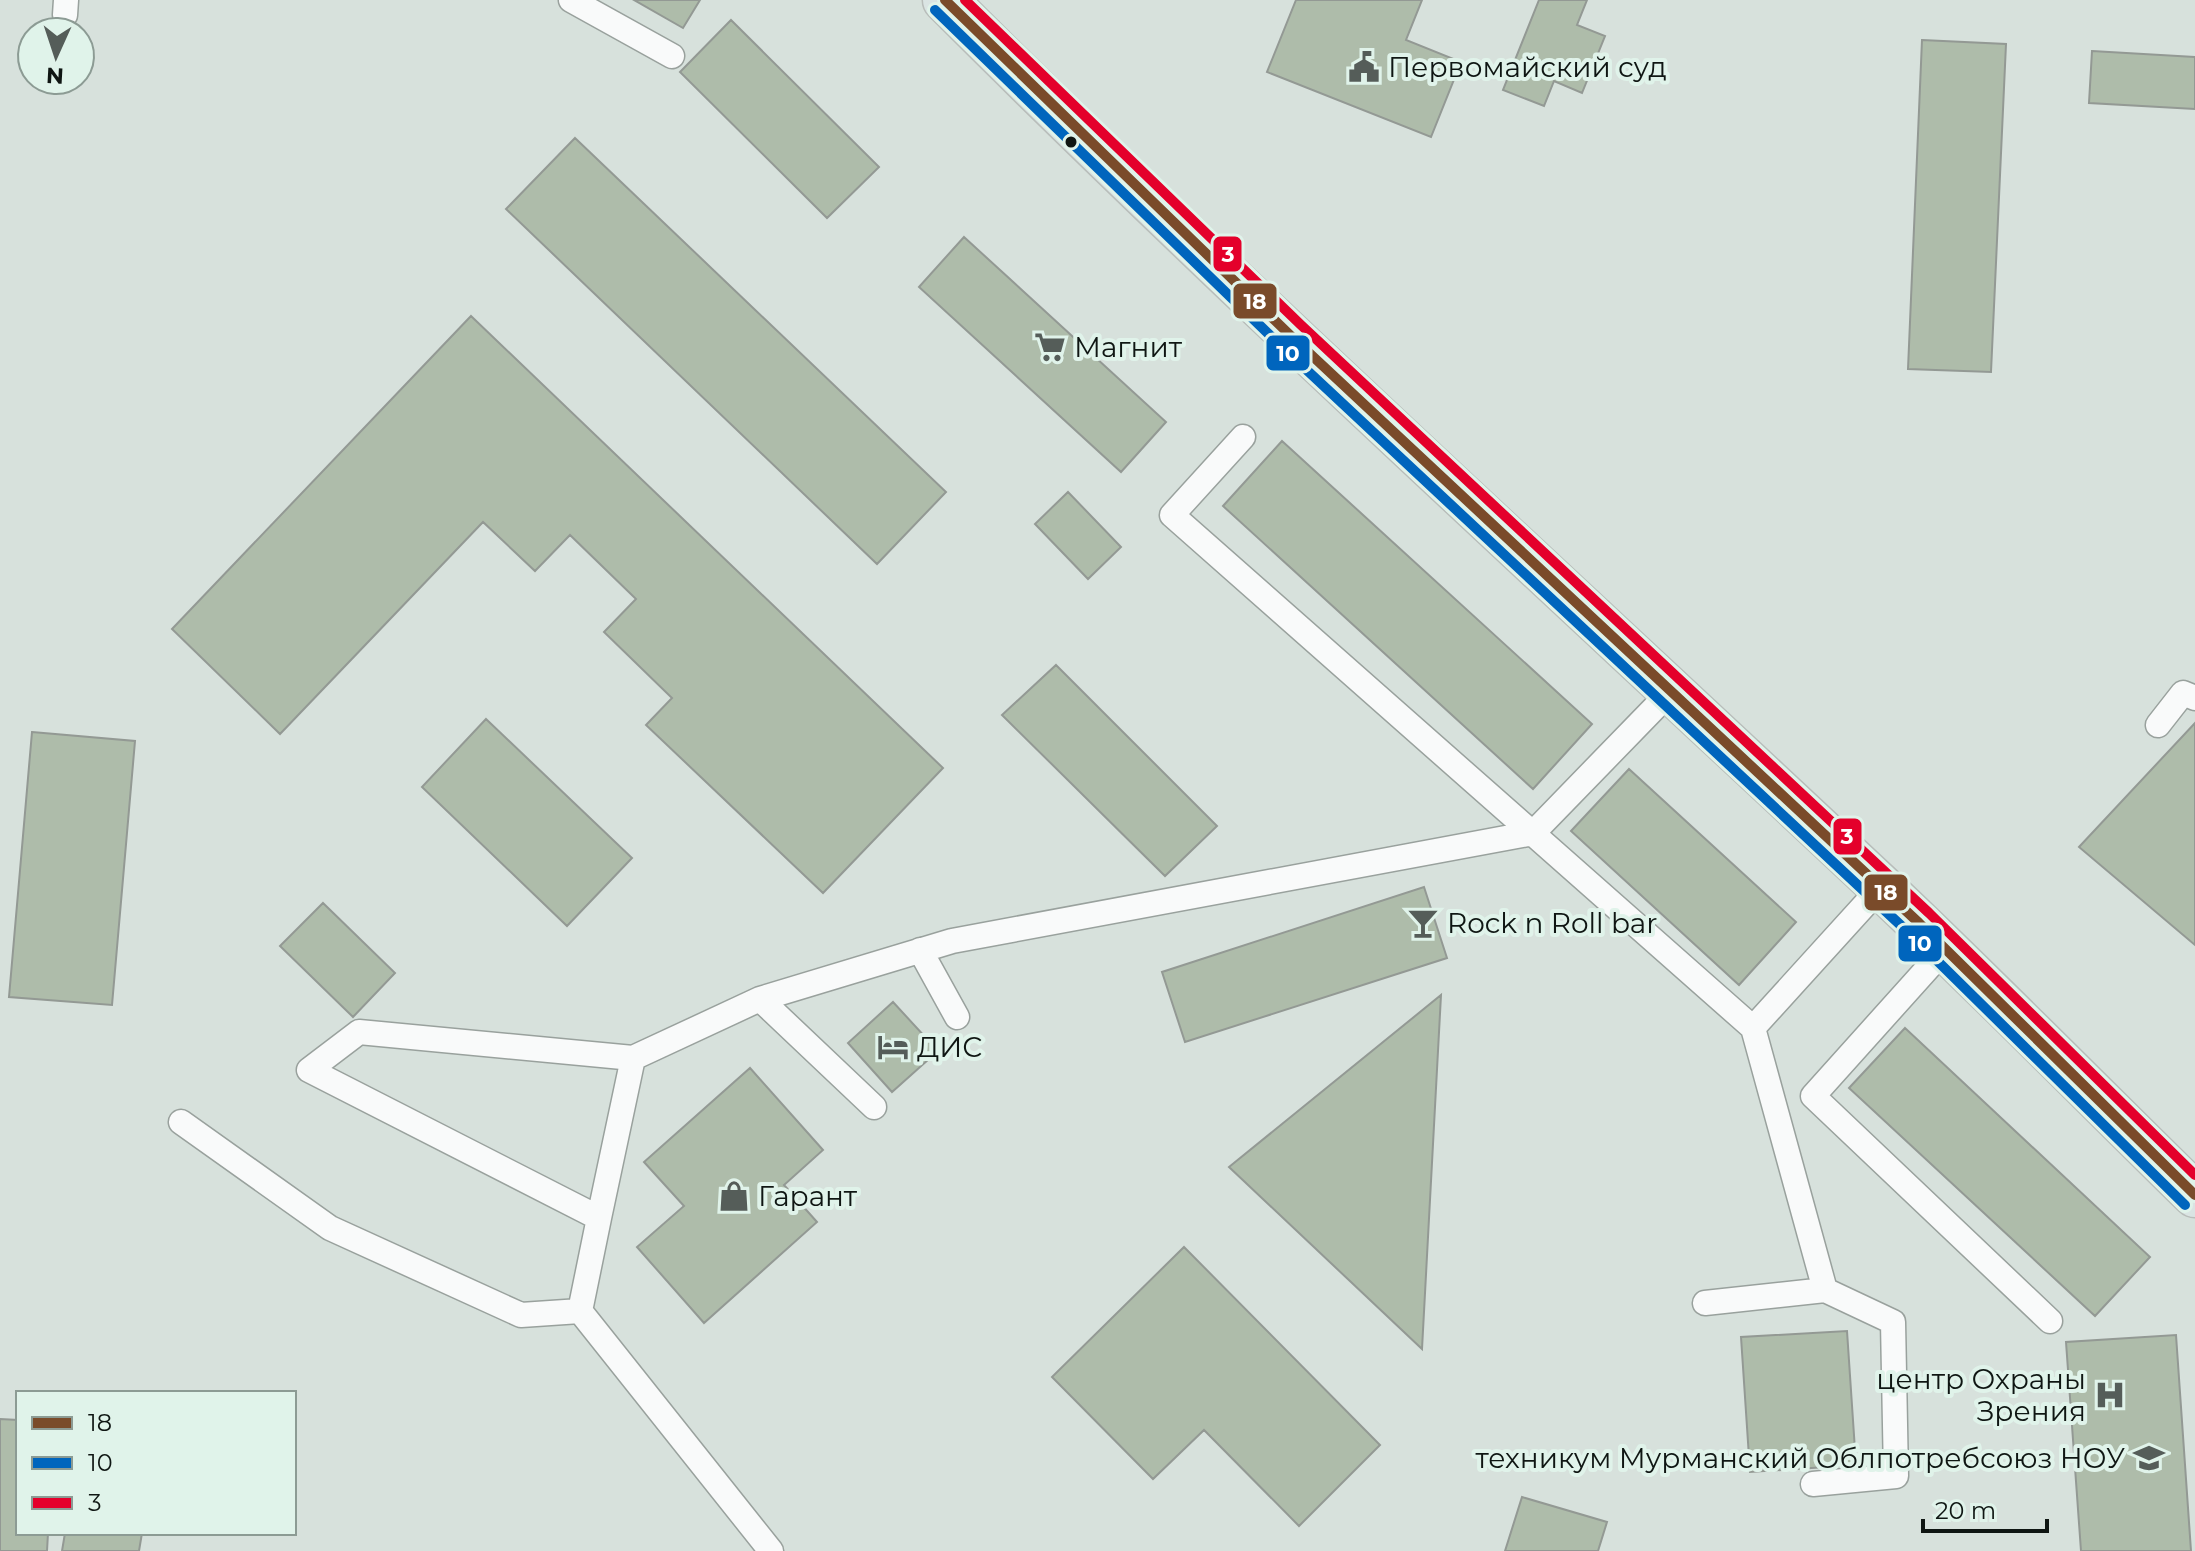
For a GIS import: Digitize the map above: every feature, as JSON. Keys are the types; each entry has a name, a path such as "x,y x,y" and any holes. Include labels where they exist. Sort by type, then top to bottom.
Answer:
{"main road":[{"path":"945,0 1085,140 1881,887 2195,1195"}],"lane":[{"path":"571,0 672,56"},
{"path":"1243,437 1172,515 1753,1028 1825,1290"},
{"path":"599,1218 309,1070 359,1032 633,1058 760,999 968,938 1533,833 1670,692"},
{"path":"2158,725 2183,693 2195,698"},
{"path":"1753,1028 1881,887"},
{"path":"1945,949 1813,1096 2050,1321"},
{"path":"920,950 957,1017"},
{"path":"760,999 874,1107"},
{"path":"580,1311 633,1058"},
{"path":"181,1122 330,1228 521,1315 580,1311"},
{"path":"1705,1303 1825,1290 1893,1322 1896,1476 1813,1484"},
{"path":"580,1311 771,1551"}],"building":[{"path":"634,0 700,0 683,28"},
{"name":"Первомайский суд","path":"1296,0 1422,0 1406,40 1461,62 1431,137 1267,72"},
{"path":"1539,0 1587,0 1577,25 1605,36 1582,93 1554,81 1544,106 1503,90"},
{"path":"731,20 879,167 827,218 680,72"},
{"path":"1922,40 2006,44 1991,372 1908,369"},
{"path":"2092,51 2195,57 2195,109 2089,103"},
{"path":"575,138 946,492 877,564 506,209"},
{"path":"964,237 1166,422 1121,472 919,287"},
{"path":"471,316 943,768 823,893 646,725 672,698 604,632 636,599 570,535 535,571 483,522 280,734 172,629"},
{"path":"1282,441 1592,724 1533,789 1223,506"},
{"path":"1068,492 1121,547 1088,579 1035,524"},
{"path":"1056,665 1217,826 1165,876 1002,715"},
{"path":"486,719 632,858 567,926 422,787"},
{"path":"2195,723 2195,945 2079,847"},
{"path":"32,732 135,741 112,1005 9,997"},
{"path":"1629,769 1796,922 1739,985 1571,831"},
{"path":"1424,887 1447,958 1185,1042 1162,972"},
{"path":"323,903 395,973 353,1017 280,946"},
{"path":"1441,995 1422,1349 1229,1167"},
{"name":"ДИС","path":"893,1002 938,1051 892,1092 848,1043"},
{"path":"1905,1028 2150,1257 2095,1316 1849,1088"},
{"name":"Гарант","path":"750,1068 823,1150 784,1185 817,1222 704,1323 637,1247 684,1206 644,1162"},
{"path":"1184,1247 1380,1445 1299,1526 1204,1430 1153,1479 1052,1377"},
{"path":"1847,1331 1856,1465 1750,1472 1741,1337"},
{"path":"2176,1335 2191,1551 2081,1551 2066,1342"},
{"path":"0,1419 16,1420 16,1535 48,1535 47,1551 0,1551"},
{"path":"1522,1497 1607,1522 1598,1551 1505,1551"},
{"path":"65,1535 142,1535 139,1551 62,1551"}],"transit line":[{"name":"18","path":"945,0 1291,336 1919,923 2195,1195"},
{"name":"3","path":"965,0 1301,325 1929,913 2195,1175"},
{"name":"10","path":"935,10 1281,346 1909,933 2185,1205"}],"place":[{"name":"Первомайский суд","path":"1364,67"},
{"name":"Магнит","path":"1050,347"},
{"name":"Rock n Roll bar","path":"1423,923"},
{"name":"ДИС","path":"893,1047"},
{"name":"Гарант","path":"734,1196"},
{"name":"центр Охраны Зрения","path":"2110,1395"},
{"name":"техникум Мурманский Облпотребсоюз НОУ","path":"2149,1458"}]}
